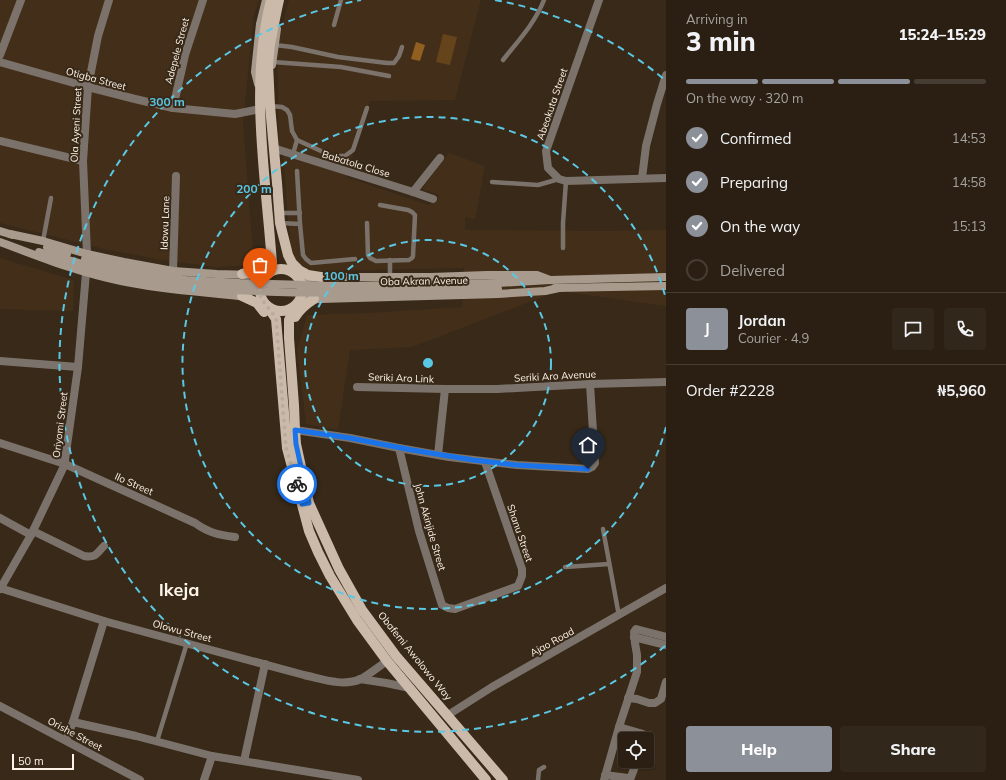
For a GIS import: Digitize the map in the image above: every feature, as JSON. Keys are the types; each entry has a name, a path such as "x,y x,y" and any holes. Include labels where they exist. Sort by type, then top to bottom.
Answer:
{"main road":[{"path":"266,0 260,24 255,72 265,108 273,148 279,218 282,234 288,256 299,270 308,275 327,278"},
{"path":"260,92 263,40 271,0"},
{"path":"269,272 272,264 260,124 265,108 268,81 268,54 279,0"},
{"path":"268,81 273,62 279,20 284,0"},
{"path":"0,231 43,241 87,254 173,271 217,274 254,274 286,269 301,277 327,278 536,275 550,280"},
{"path":"10,234 66,257"},
{"path":"282,234 285,263 297,275"},
{"path":"0,242 66,257"},
{"path":"0,242 49,261 86,273 122,282 256,297 273,310 279,311 286,311 298,302 314,299 506,294 545,291 559,288"},
{"path":"242,274 257,270 264,266 267,259 270,242"},
{"name":"Oba Akran Avenue","path":"66,257 122,276 186,286 238,290 340,293 498,286 550,280 666,276"},
{"path":"168,288 176,286 179,281 178,275 173,271"},
{"name":"Obafemi Awolowo Way","path":"269,272 261,282 260,295 276,318 286,448 305,504 362,610 396,656 503,780"},
{"name":"Obafemi Awolowo Way","path":"297,275 302,286 302,293 289,320 289,329 296,444 309,531 330,576 357,620 387,661 486,780"},
{"path":"382,297 376,294 374,288 376,282 386,277"},
{"name":"Oba Akran Avenue","path":"498,286 559,288 666,286"},
{"path":"242,296 257,303 270,320 277,334"},
{"path":"289,329 298,313 314,299"}],"street":[{"path":"0,55 21,0"},
{"name":"Ola Ayeni Street","path":"87,254 83,161 88,87 98,36 109,0"},
{"name":"Adepele Street","path":"173,108 185,54 203,0"},
{"name":"Abeokuta Street","path":"563,180 548,168 546,151 599,0"},
{"name":"Otigba Street","path":"0,62 88,87 173,108 235,114 265,108"},
{"path":"642,178 646,146 666,76"},
{"path":"0,141 83,161"},
{"name":"Babatola Close","path":"273,148 433,199"},
{"path":"413,192 440,158"},
{"name":"Idowu Lane","path":"173,271 176,176"},
{"path":"563,180 666,178"},
{"name":"Oriyomi Street","path":"0,589 32,533 65,464 78,367 86,273"},
{"path":"0,361 78,367"},
{"name":"Seriki Aro Avenue","path":"445,389 497,389 666,382"},
{"path":"295,430 350,438 438,455 485,462 588,469 595,463 590,384"},
{"name":"Seriki Aro Link","path":"357,387 445,389"},
{"path":"438,455 445,389"},
{"name":"Ilo Street","path":"0,443 65,464 195,523 204,529 214,533 235,537"},
{"name":"John Akinjide Street","path":"399,448 418,531 442,605 448,608"},
{"name":"Shanu Street","path":"448,608 455,609 518,586 522,576 522,569 485,462"},
{"path":"0,518 84,556 94,556 104,546"},
{"name":"Ajao Road","path":"448,715 492,687 666,588"},
{"name":"Olowu Street","path":"0,589 186,643 334,682 349,682 360,679 387,661"},
{"path":"66,740 73,722 104,620"},
{"path":"634,768 631,777 605,778 619,727 637,672 638,655 634,632 636,629 666,637"},
{"path":"634,637 666,645"},
{"path":"244,760 265,664"},
{"name":"Olowu Street","path":"360,679 410,688"},
{"path":"628,698 655,703 661,699 666,682"},
{"name":"Orishe Street","path":"0,706 140,780"},
{"path":"73,722 157,741 212,756 244,760 358,780"},
{"path":"619,727 635,732"},
{"path":"204,780 212,756"}],"lane":[{"path":"334,25 341,0"},
{"path":"503,60 530,27 544,0"},
{"path":"275,45 292,47 338,57 387,63 394,63 402,47"},
{"path":"273,62 341,67 389,76"},
{"path":"265,108 282,107 287,110 290,116 292,131 297,140 332,156 345,156 353,150 367,108"},
{"path":"293,154 297,140"},
{"path":"297,171 303,254 306,259 311,263 355,259"},
{"path":"492,182 538,185 563,180 563,248"},
{"path":"43,241 51,198"},
{"path":"367,223 368,254 370,258 376,261 409,260 412,258 415,215 408,210 380,205"},
{"path":"279,218 300,213"},
{"path":"279,218 300,224"},
{"path":"386,277 390,260"},
{"path":"603,529 619,616"},
{"path":"565,567 609,564"},
{"path":"157,741 186,643"},
{"path":"538,780 539,770 544,767"}],"shaded area":[{"path":"0,0 259,0 254,15 243,122 254,265 216,267 156,259 104,249 0,223"},
{"path":"289,0 481,0 455,100 370,101 346,177 428,205 437,201 439,195 422,189 449,153 485,166 475,220 465,217 465,230 666,230 666,306 558,291 412,347 350,350 338,430 306,424 297,350 307,315 462,307 464,268 309,271 298,263 291,253 283,156 279,146 277,45"},
{"path":"443,34 457,37 450,65 436,62"},
{"path":"416,42 425,45 420,61 411,59"},
{"path":"0,258 74,280 73,311 0,309"}],"way so far":[{"path":"260,289 260,295 263,301 276,318 286,448 297,484"}],"district":[{"name":"Ikeja","path":"179,589"}],"route":[{"path":"297,484 302,504 309,503 296,444 295,430 350,438 449,457 516,465 588,469"}]}
